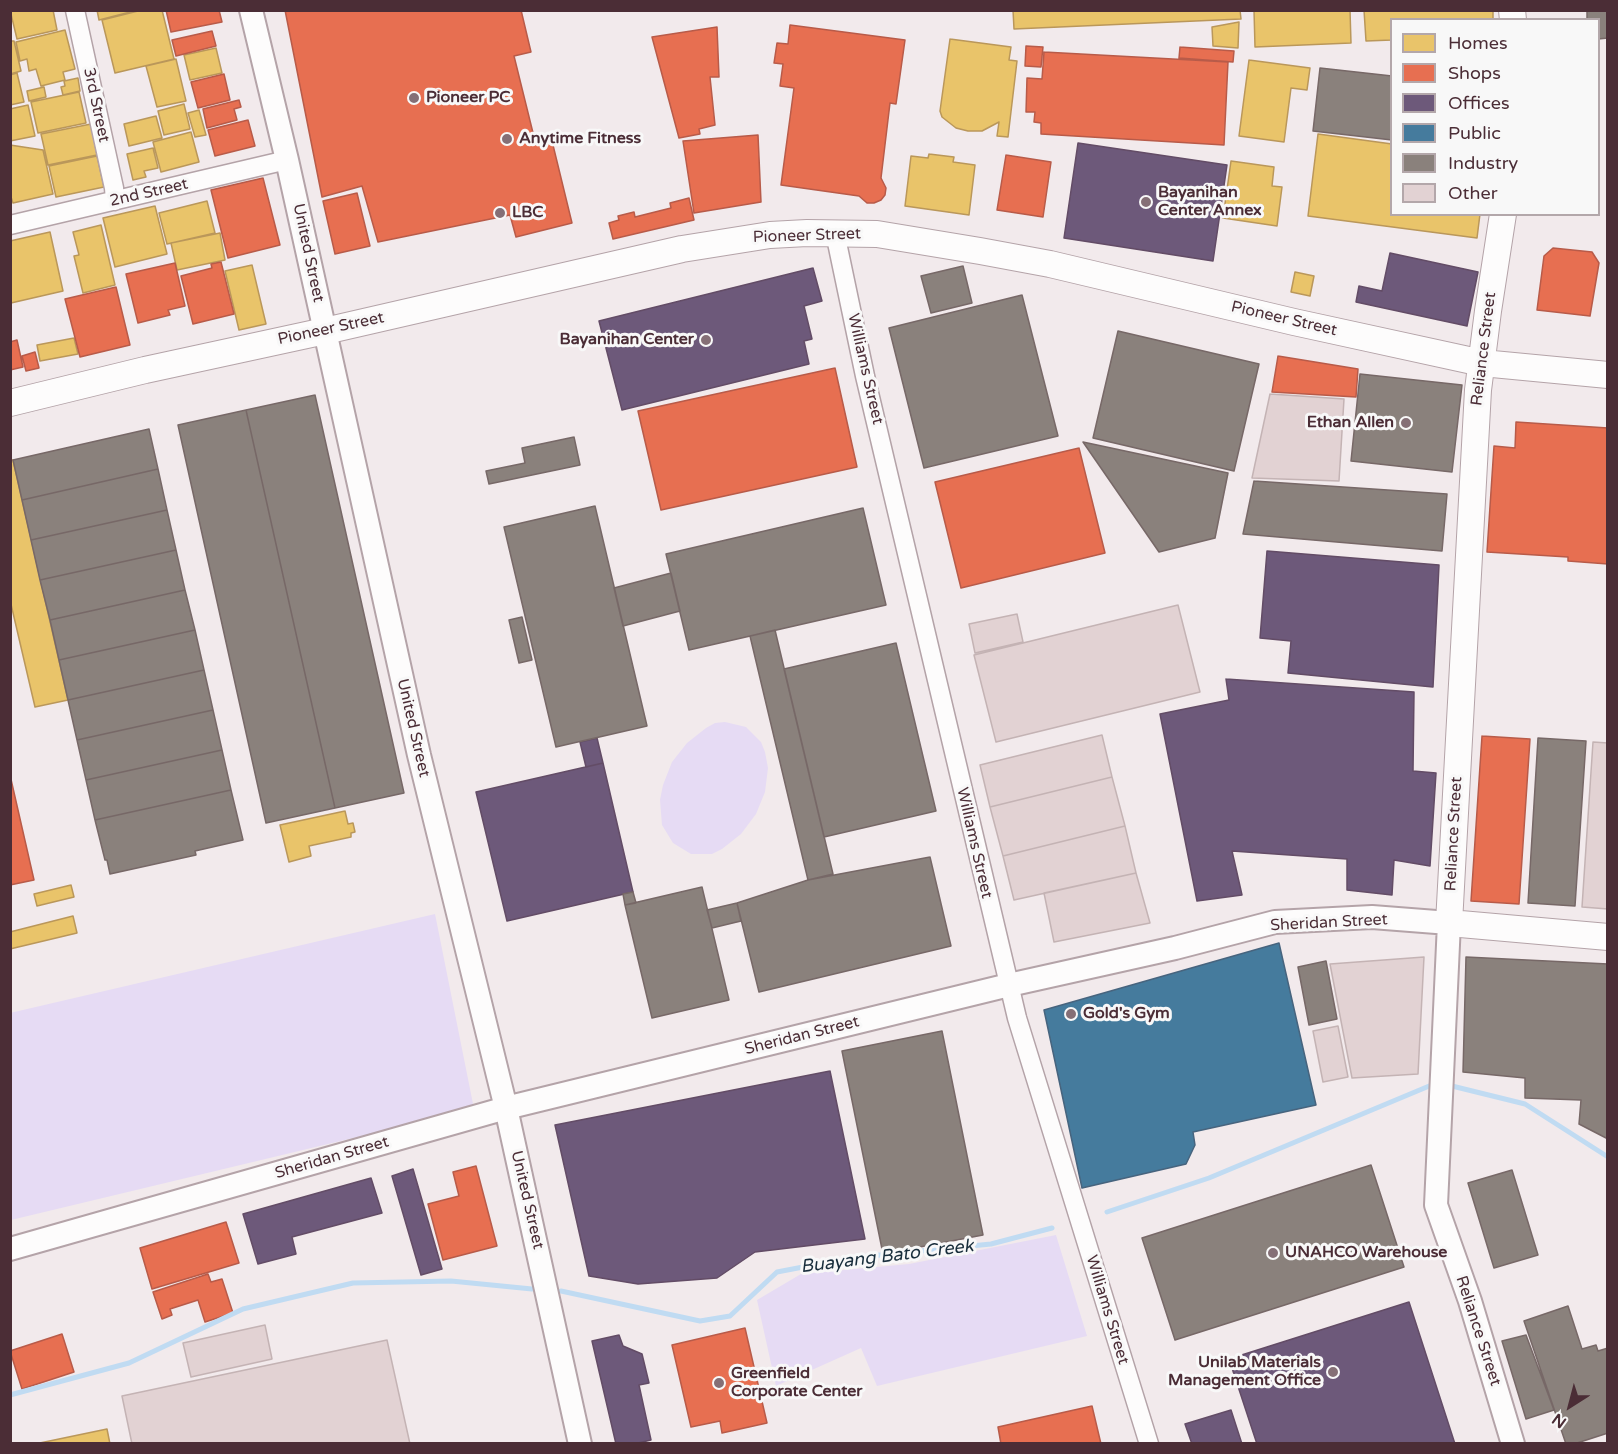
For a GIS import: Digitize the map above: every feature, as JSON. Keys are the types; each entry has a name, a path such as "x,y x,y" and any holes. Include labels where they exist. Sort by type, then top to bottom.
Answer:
{"main road":[{"name":"Reliance Street","path":"1449,923 1478,390 1503,216"},
{"name":"Pioneer Street","path":"10,403 145,370 682,249 770,235 835,233 892,236 1050,264 1280,319 1482,363 1608,375"},
{"name":"Sheridan Street","path":"1449,923 1608,937"}],"street":[{"name":"3rd Street","path":"75,10 115,201"},
{"name":"United Street","path":"251,10 287,160 419,755 506,1108 580,1443"},
{"name":"2nd Street","path":"10,225 287,160"},
{"name":"Williams Street","path":"835,233 863,368 1020,1029 1149,1443"},
{"name":"Sheridan Street","path":"10,1249 506,1108 1275,922 1372,917 1449,923"},
{"name":"Reliance Street","path":"1449,923 1436,1205 1470,1301 1513,1443"}],"shaded area":[{"path":"725,722 746,727 761,742 768,768 765,792 756,814 741,834 712,854 691,854 673,843 662,825 660,800 663,785 672,762 687,743 715,723"},
{"path":"435,914 474,1109 11,1220 10,1013"},
{"path":"1056,1235 1087,1336 877,1386 861,1348 776,1386 757,1300 801,1274 909,1264"}],"building: Homes":[{"path":"10,10 53,10 57,30 17,39"},
{"path":"97,10 138,10 99,20"},
{"path":"142,10 162,10 174,59 115,73 102,20"},
{"path":"1013,10 1240,10 1241,19 1014,29"},
{"path":"1254,10 1350,10 1351,43 1255,47"},
{"path":"1364,10 1493,10 1493,18 1390,18 1390,40 1366,41"},
{"path":"1239,22 1238,48 1213,46 1212,27"},
{"path":"65,30 75,69 63,72 65,80 41,86 36,69 29,71 27,59 20,61 16,42"},
{"path":"950,39 1011,47 1009,60 1017,61 1008,137 997,136 999,122 982,131 968,131 956,128 942,117 940,111"},
{"path":"10,41 14,41 21,71 10,74"},
{"path":"216,48 222,73 190,80 184,55"},
{"path":"176,59 186,101 157,107 146,66"},
{"path":"1249,60 1310,68 1307,90 1291,88 1284,142 1239,136"},
{"path":"17,73 24,102 10,105 10,75"},
{"path":"78,78 80,91 63,95 61,87 65,86 64,81"},
{"path":"44,87 46,97 29,101 27,91"},
{"path":"79,92 86,123 38,133 31,102"},
{"path":"184,104 190,129 164,135 158,111"},
{"path":"28,105 35,136 10,141 10,109"},
{"path":"199,110 206,135 195,137 188,113"},
{"path":"156,116 162,138 129,146 124,124"},
{"path":"91,124 97,155 48,165 41,134"},
{"path":"191,132 199,162 161,172 153,142"},
{"path":"1318,134 1390,144 1390,216 1480,216 1477,238 1308,216"},
{"path":"10,145 43,150 53,194 13,203 10,194"},
{"path":"153,148 158,168 144,171 146,177 133,180 127,154"},
{"path":"929,154 954,157 953,162 975,165 969,215 905,206 911,156 928,158"},
{"path":"97,156 104,187 56,197 49,166"},
{"path":"1231,161 1274,167 1272,186 1282,187 1277,226 1223,218"},
{"path":"207,201 215,233 167,244 159,213"},
{"path":"155,206 167,254 115,267 103,218"},
{"path":"101,225 115,285 83,293 74,256 79,255 73,232"},
{"path":"50,232 63,291 11,303 10,241"},
{"path":"220,233 225,260 177,270 171,243"},
{"path":"252,265 266,324 239,330 225,271"},
{"path":"1295,272 1314,276 1310,296 1291,292"},
{"path":"74,338 78,354 40,361 37,345"},
{"path":"10,460 13,460 68,700 35,707 10,600"},
{"path":"345,811 348,824 353,823 355,832 351,833 351,837 309,846 311,856 289,862 280,825"},
{"path":"71,885 74,897 37,906 34,894"},
{"path":"73,916 77,933 10,949 10,932"},
{"path":"107,1429 110,1444 35,1444"}],"building: Shops":[{"path":"166,10 219,10 222,22 171,32"},
{"name":"Pioneer PC","path":"285,10 521,10 531,52 514,56 536,145 552,141 572,223 516,237 510,215 378,242 362,186 322,197"},
{"path":"790,25 905,40 896,104 890,103 881,178 886,188 881,200 867,203 859,196 781,185 794,88 780,86 783,64 774,63 777,43 788,44"},
{"path":"717,27 719,77 710,77 715,125 699,129 700,134 679,138 652,37"},
{"path":"212,31 216,46 176,56 172,40"},
{"path":"1026,46 1043,47 1041,67 1025,66"},
{"path":"1180,47 1234,51 1233,62 1179,58"},
{"path":"1044,52 1228,62 1224,145 1041,134 1041,123 1034,122 1035,112 1026,112 1027,78 1042,79"},
{"path":"224,74 230,100 198,108 191,82"},
{"path":"239,100 241,107 234,109 237,120 207,128 203,109"},
{"path":"248,120 255,146 215,156 208,130"},
{"path":"758,135 761,202 694,213 683,141"},
{"path":"1006,155 1051,162 1043,217 997,210"},
{"path":"263,178 280,245 228,258 211,190"},
{"path":"357,193 370,246 335,254 323,201"},
{"path":"689,198 694,220 613,239 609,223 619,220 618,216 634,212 635,217 671,208 670,203"},
{"path":"1553,248 1592,252 1599,263 1590,316 1537,310 1544,256"},
{"path":"221,262 234,314 193,324 181,276 212,268 211,264"},
{"path":"175,263 185,306 168,310 170,315 138,323 126,274"},
{"path":"116,287 130,345 80,357 65,299"},
{"path":"17,340 23,367 10,370 10,342"},
{"path":"35,352 39,368 26,371 22,356"},
{"path":"1278,356 1358,369 1356,397 1272,392"},
{"path":"835,368 857,467 661,510 638,411"},
{"path":"1516,422 1608,428 1608,564 1568,561 1568,557 1487,552 1494,446 1515,448"},
{"path":"1079,448 1105,553 961,588 935,482"},
{"path":"1482,736 1530,739 1519,904 1471,901"},
{"path":"10,775 34,880 10,885"},
{"path":"476,1166 497,1246 443,1260 428,1204 459,1196 453,1172"},
{"path":"226,1222 239,1263 152,1289 140,1248"},
{"path":"208,1274 211,1282 222,1279 233,1313 205,1322 198,1300 170,1309 172,1315 162,1319 153,1292"},
{"name":"Greenfield Corporate Center","path":"745,1328 767,1423 722,1433 720,1421 691,1427 672,1345"},
{"path":"62,1334 74,1372 22,1389 10,1351"},
{"path":"1092,1406 1101,1444 1001,1444 998,1427"}],"building: Offices":[{"name":"Bayanihan Center Annex","path":"1078,143 1227,165 1213,261 1064,238"},
{"path":"1390,253 1478,272 1467,326 1356,302 1359,286 1382,291"},
{"name":"Bayanihan Center","path":"813,268 822,301 804,306 812,339 804,341 809,364 622,410 599,321"},
{"path":"1267,551 1439,565 1433,687 1288,673 1291,641 1260,638"},
{"path":"1226,679 1414,692 1413,771 1436,773 1430,866 1394,860 1392,895 1347,890 1347,859 1232,851 1242,895 1197,901 1160,714 1229,700"},
{"path":"597,738 603,763 586,767 580,742"},
{"path":"603,763 633,892 507,921 476,792"},
{"path":"830,1071 865,1239 755,1252 717,1278 638,1284 589,1276 555,1125"},
{"path":"413,1169 442,1269 421,1275 392,1176"},
{"path":"371,1178 382,1213 292,1237 296,1254 258,1264 243,1214"},
{"name":"Unilab Materials Management Office","path":"1409,1302 1455,1444 1257,1444 1229,1359"},
{"path":"619,1335 623,1346 642,1354 649,1383 639,1385 651,1440 634,1444 616,1444 592,1341"},
{"path":"1231,1410 1242,1444 1192,1444 1185,1424"}],"building: Public":[{"path":"1279,943 1316,1105 1193,1132 1195,1145 1186,1164 1082,1188 1044,1010"}],"building: Industry":[{"path":"1587,10 1608,10 1608,38 1600,39 1600,18 1587,18"},
{"path":"1320,68 1390,76 1390,140 1313,131"},
{"path":"963,266 972,303 931,313 921,276"},
{"path":"1022,295 1058,436 924,468 889,328"},
{"path":"1118,331 1259,364 1234,471 1093,438"},
{"name":"Ethan Allen","path":"1360,374 1462,385 1452,472 1351,461"},
{"path":"315,395 404,793 335,808 246,410"},
{"path":"246,410 335,808 266,823 178,425"},
{"path":"149,429 158,469 22,500 13,460"},
{"path":"574,437 580,465 489,484 486,471 525,463 522,448"},
{"path":"1083,442 1228,473 1215,538 1159,552"},
{"path":"158,469 167,510 31,540 22,500"},
{"path":"1254,481 1447,494 1442,551 1243,534"},
{"path":"595,506 647,726 556,747 504,527"},
{"path":"863,508 886,605 689,650 666,554"},
{"path":"167,510 176,550 40,580 31,540"},
{"path":"176,550 185,590 50,620 40,580"},
{"path":"671,573 680,611 623,626 614,588"},
{"path":"185,590 195,630 59,660 50,620"},
{"path":"522,617 532,660 519,663 509,620"},
{"path":"195,630 204,670 68,700 59,660"},
{"path":"775,630 833,874 808,880 750,636"},
{"path":"896,643 936,811 824,837 784,669"},
{"path":"204,670 213,710 77,740 68,700"},
{"path":"213,710 222,750 86,780 77,740"},
{"path":"1538,738 1586,741 1575,906 1528,903"},
{"path":"222,750 231,790 95,820 86,780"},
{"path":"231,790 243,840 195,851 196,855 110,874 95,820"},
{"path":"930,857 951,946 759,992 737,903 808,880"},
{"path":"702,887 729,1000 652,1018 625,905"},
{"path":"633,892 636,903 625,905 623,894"},
{"path":"737,903 741,921 712,928 707,910"},
{"path":"1466,957 1608,964 1608,1139 1579,1124 1581,1100 1525,1098 1525,1078 1463,1072"},
{"path":"1326,961 1337,1019 1309,1025 1298,967"},
{"path":"942,1031 983,1235 883,1254 842,1051"},
{"name":"UNAHCO Warehouse","path":"1371,1165 1404,1267 1175,1340 1142,1238"},
{"path":"1512,1170 1538,1255 1494,1268 1468,1183"},
{"path":"1568,1306 1582,1349 1596,1345 1598,1351 1608,1348 1608,1433 1574,1444 1566,1444 1524,1321"},
{"path":"1526,1335 1554,1410 1526,1419 1502,1341"}],"building: Other":[{"path":"1270,394 1344,399 1339,481 1252,478"},
{"path":"1178,605 1200,692 996,742 974,655"},
{"path":"1017,614 1023,642 975,653 969,624"},
{"path":"1102,735 1112,777 990,807 980,765"},
{"path":"1593,742 1608,743 1608,909 1582,907"},
{"path":"1112,777 1125,826 1003,856 990,807"},
{"path":"1125,826 1136,873 1014,900 1003,856"},
{"path":"1136,873 1150,923 1054,942 1044,893"},
{"path":"1424,957 1418,1074 1352,1078 1330,964"},
{"path":"1338,1026 1348,1077 1323,1082 1313,1031"},
{"path":"265,1325 272,1359 191,1377 183,1343"},
{"path":"387,1340 410,1444 132,1444 122,1396"}],"waterway":[{"name":"Buayang Bato Creek","path":"1107,1212 1209,1178 1434,1084"},
{"name":"Buayang Bato Creek","path":"1452,1086 1525,1104 1608,1157"},
{"name":"Buayang Bato Creek","path":"561,1291 700,1321 730,1316 777,1272 850,1258 991,1244 1052,1228"},
{"name":"Buayang Bato Creek","path":"10,1395 129,1363 243,1309 353,1283 451,1281 532,1289"}],"place":[{"name":"Pioneer PC","path":"414,98"},
{"name":"Anytime Fitness","path":"507,139"},
{"name":"Bayanihan Center Annex","path":"1146,202"},
{"name":"LBC","path":"500,213"},
{"name":"Bayanihan Center","path":"706,340"},
{"name":"Ethan Allen","path":"1406,423"},
{"name":"Gold's Gym","path":"1071,1014"},
{"name":"UNAHCO Warehouse","path":"1273,1253"},
{"name":"Unilab Materials Management Office","path":"1333,1372"},
{"name":"Greenfield Corporate Center","path":"719,1383"}]}
